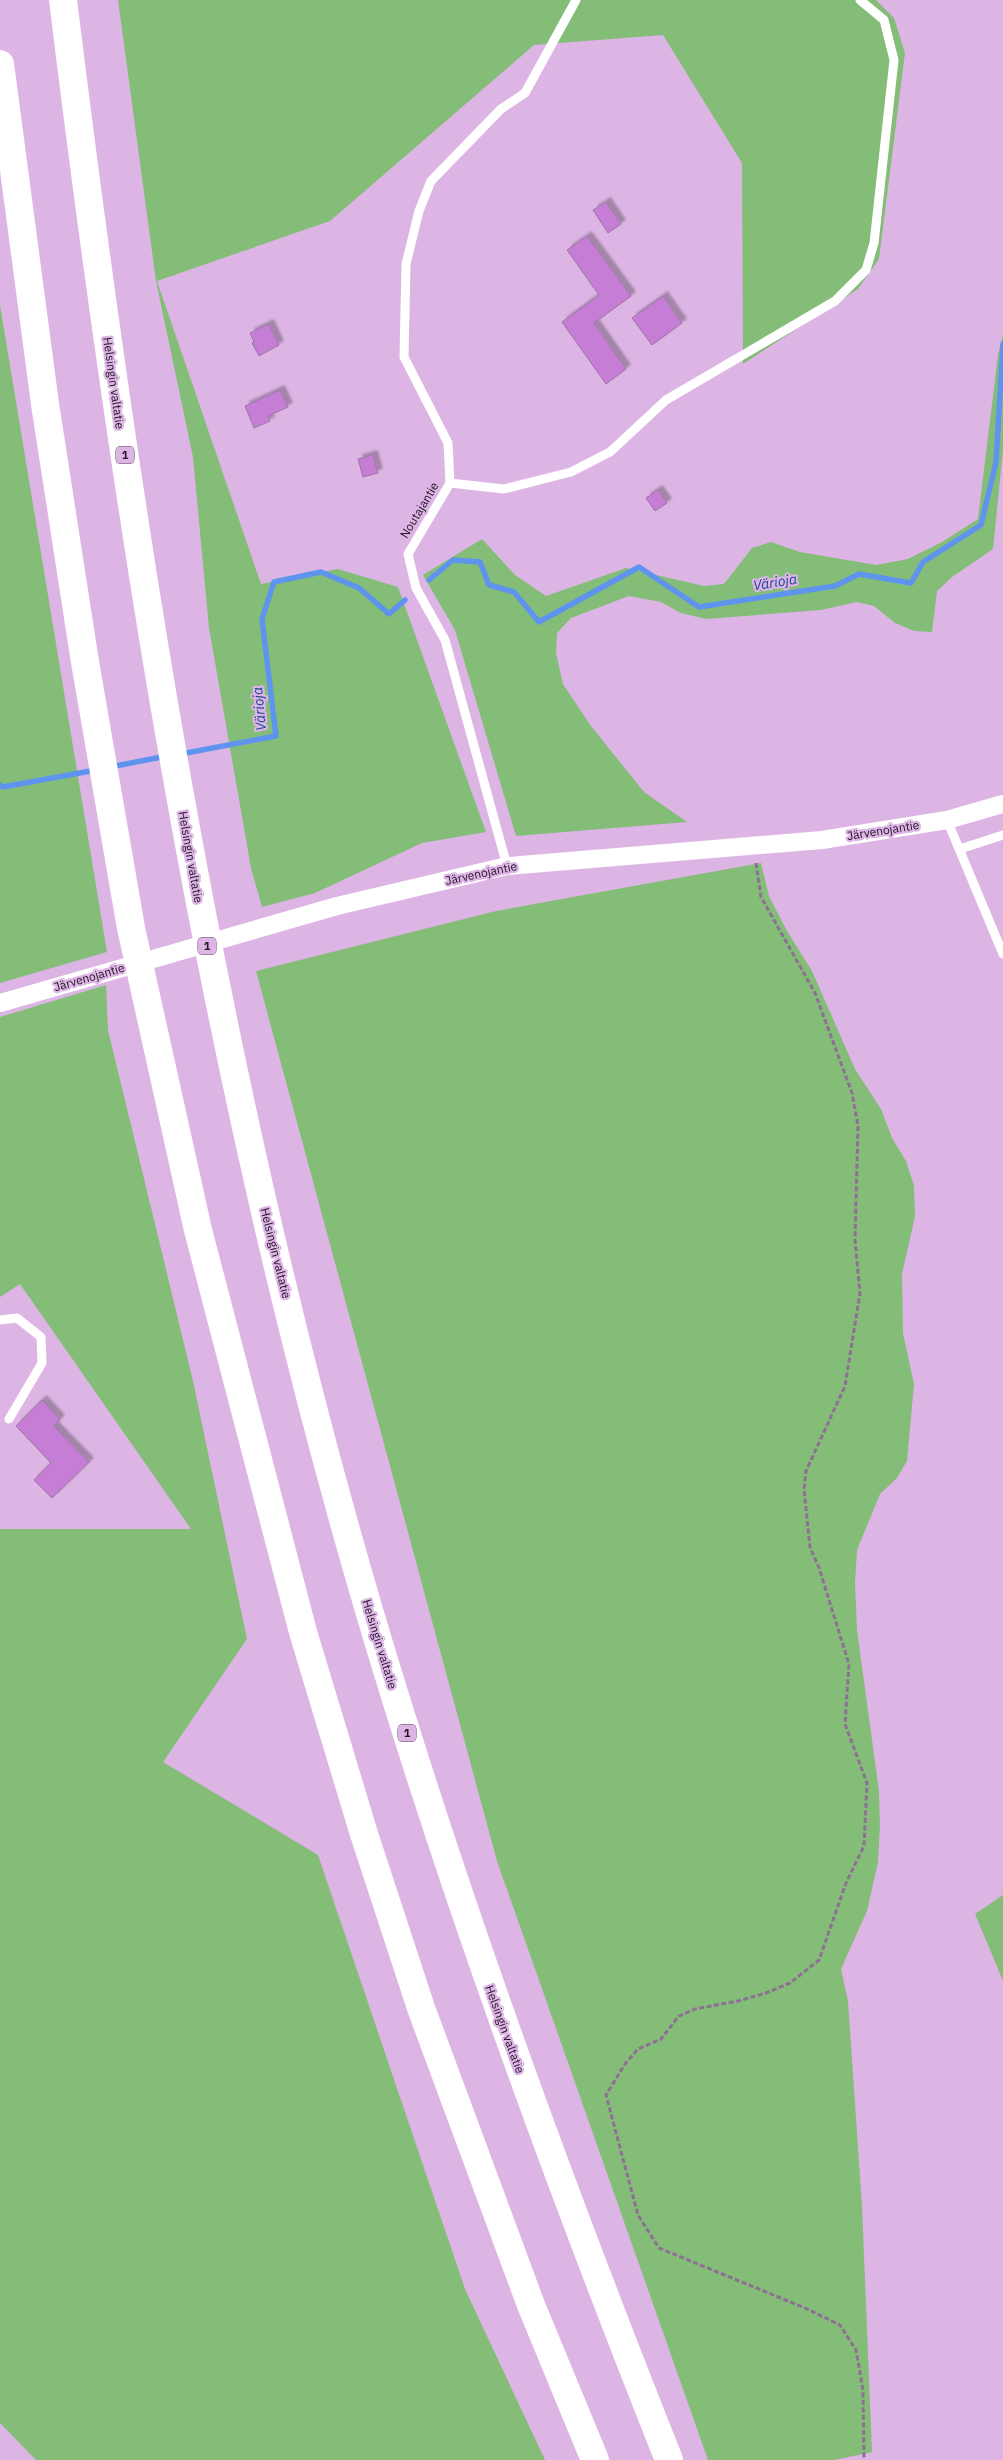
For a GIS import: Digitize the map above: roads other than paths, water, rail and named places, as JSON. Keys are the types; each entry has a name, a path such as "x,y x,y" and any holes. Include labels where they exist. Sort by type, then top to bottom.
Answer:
{"highway":[{"name":"Helsingin valtatie","path":"63,0 118,407 199,907 265,1212 323,1440 370,1613 430,1810 492,1993 597,2278 669,2460"},
{"path":"0,64 45,404 84,662 146,1003 198,1230 255,1458 303,1632 364,1834 425,2017 531,2304 595,2460"}],"street":[{"name":"Järvenojantie","path":"0,1003 337,906 507,866 822,840 947,820 1003,804"}],"lane":[{"path":"450,482 448,443 404,357 406,264 419,211 431,180 501,110 525,94 576,0"},
{"name":"Noutajantie","path":"507,866 445,640 416,588 408,554 450,482 504,489 571,472 610,452 666,400 835,301 866,270 874,243 894,60 884,20 860,0"},
{"path":"947,820 1003,954"},
{"path":"960,849 1003,835"},
{"path":"0,1320 17,1318 41,1337 42,1363 10,1419"}],"waterway":[{"name":"Värioja","path":"429,580 453,560 480,562 489,585 514,592 539,622 639,567 699,607 835,586 859,574 911,583 923,562 981,525 996,462 1003,344"},
{"name":"Värioja","path":"181,754 276,736 262,619 274,582 321,572 359,588 389,614 405,600"},
{"name":"Värioja","path":"110,767 167,756"},
{"name":"Värioja","path":"0,785 3,787 96,770"}]}
